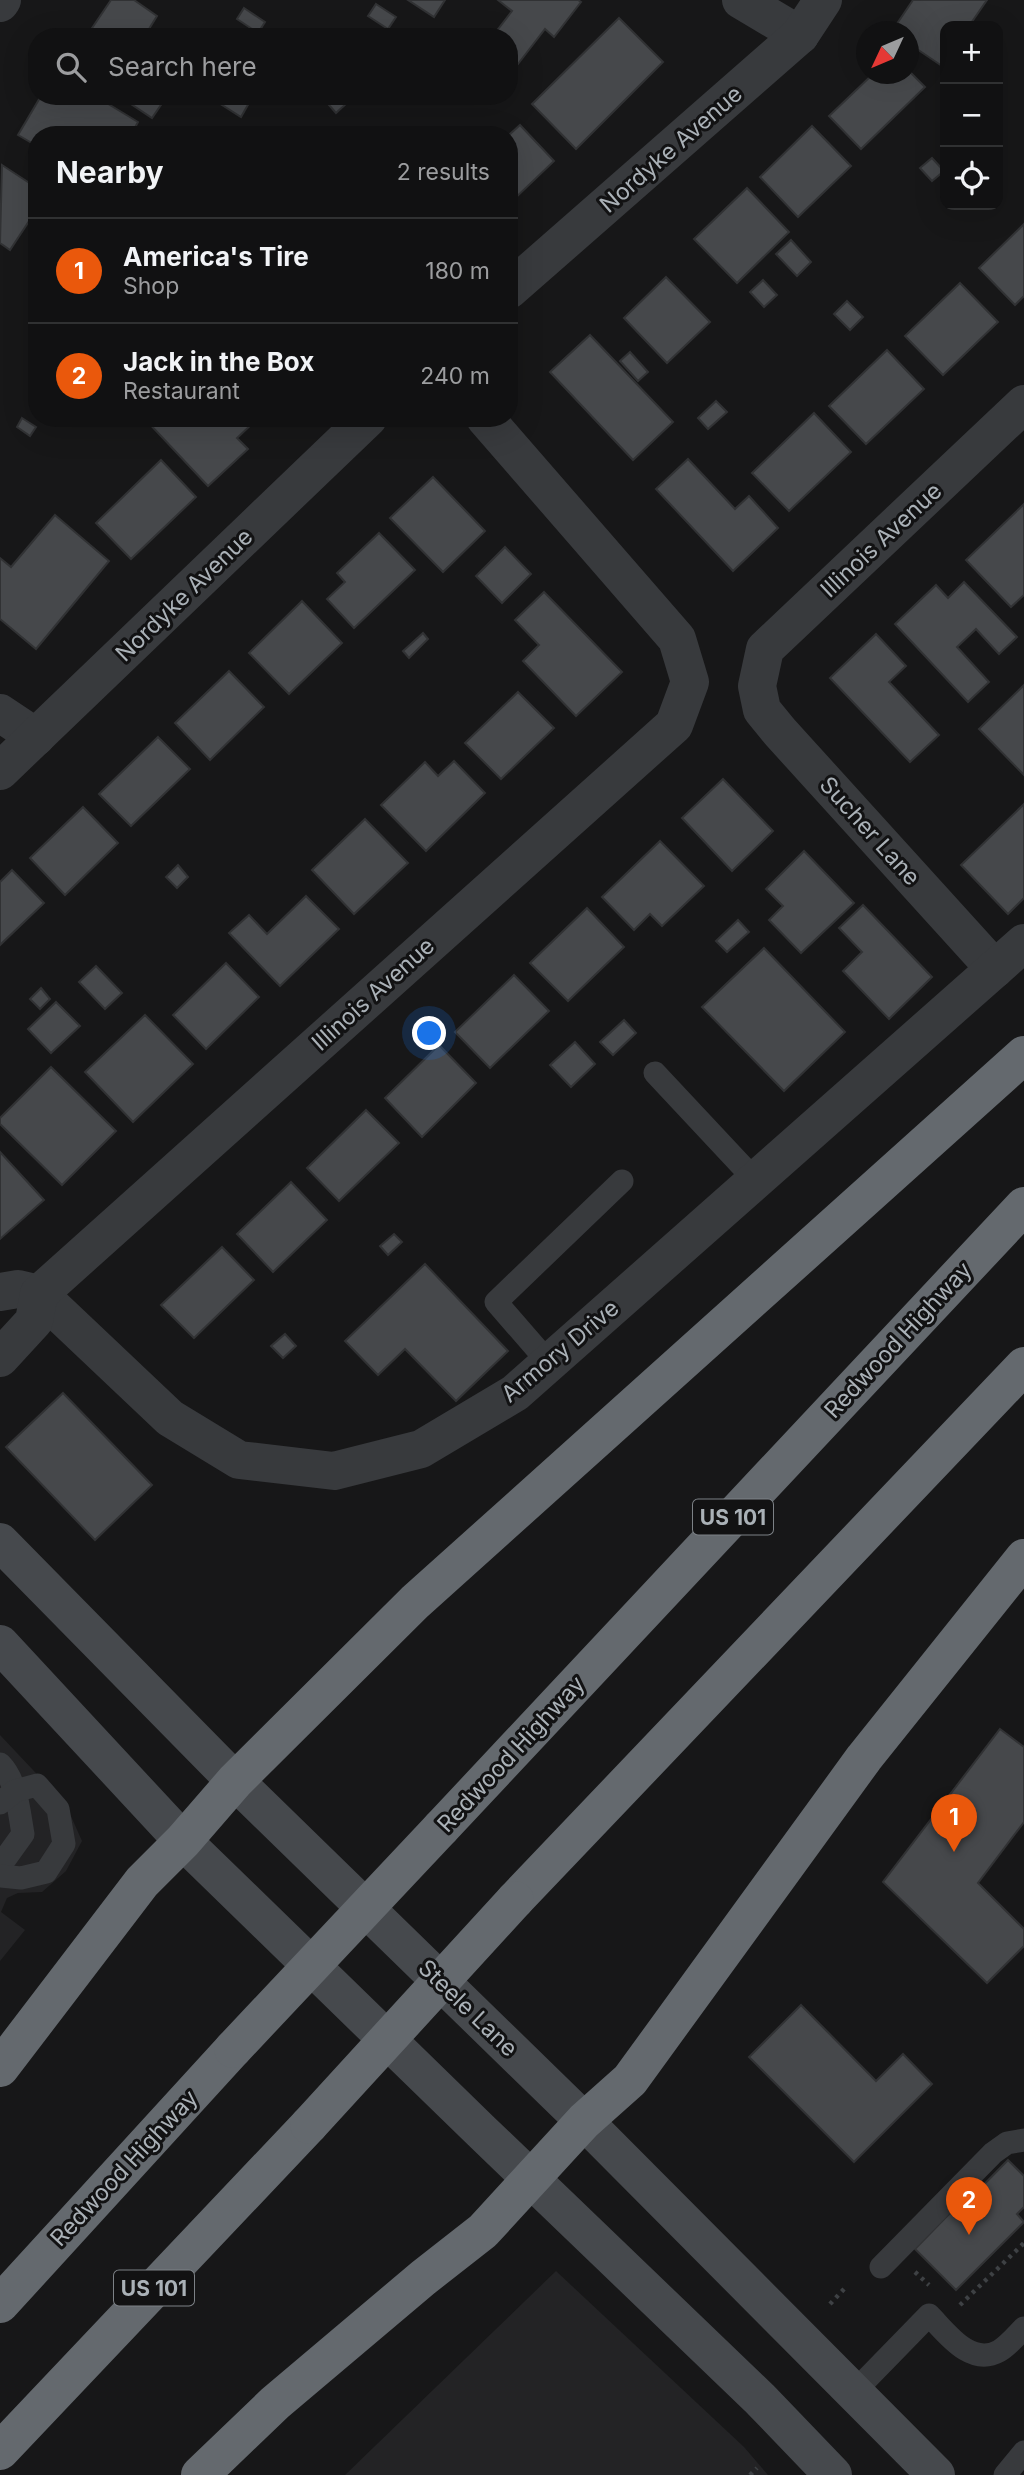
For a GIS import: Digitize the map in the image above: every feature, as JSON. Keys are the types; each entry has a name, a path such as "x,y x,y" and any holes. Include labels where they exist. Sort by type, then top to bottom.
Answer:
{"highway":[{"path":"0,2068 142,1882 183,1841 235,1782 415,1602 1024,1055"},
{"name":"Redwood Highway","path":"0,2304 233,2049 1024,1206"},
{"name":"US 101","path":"0,2451 309,2125 515,1900 1024,1366"},
{"path":"200,2475 275,2403 483,2231 584,2121 630,2080 864,1758 1024,1558"}],"main road":[{"name":"Steele Lane","path":"0,1542 235,1782 584,2121 936,2475"},
{"path":"0,1644 183,1841 760,2399 833,2475"}],"street":[{"path":"741,0 800,35"},
{"name":"Nordyke Avenue","path":"518,282 800,35 823,0"},
{"name":"Illinois Avenue","path":"757,686 765,649 1024,404"},
{"name":"Nordyke Avenue","path":"0,771 359,427"},
{"name":"Illinois Avenue","path":"39,1294 674,725 690,682 677,639 493,427"},
{"name":"Sucher Lane","path":"757,686 762,710 780,732 995,969"},
{"path":"0,713 36,737"},
{"name":"Armory Drive","path":"39,1294 170,1418 239,1460 334,1471 421,1449 515,1393 1024,943"},
{"path":"0,1292 18,1289 39,1294 34,1321 0,1358"}],"lane":[{"path":"655,1073 756,1181"},
{"path":"550,1363 496,1302 622,1181"},
{"path":"0,1866 23,1834 7,1797 2,1765"},
{"path":"0,1876 21,1878 46,1872 64,1844 58,1808 37,1786 7,1797"},
{"path":"881,2267 993,2153 1007,2143 1024,2140"},
{"path":"853,2393 929,2315 959,2345 980,2355 999,2351 1024,2328"},
{"path":"1005,2475 1024,2452"}],"path":[{"path":"955,2311 1024,2243"},
{"path":"914,2271 931,2287"},
{"path":"830,2304 845,2288"},
{"path":"750,2475 757,2468"}],"shaded area":[{"path":"0,1735 66,1805 82,1841 66,1871 42,1892 18,1893 7,1898 1,1912 25,1930 0,1961"},
{"path":"556,2271 744,2447 768,2475 345,2475"}],"building":[{"path":"111,0 134,0 157,16 150,28 92,28"},
{"path":"408,0 445,0 434,17"},
{"path":"498,0 581,2 554,37 545,29 518,64 518,28 499,28 512,11"},
{"path":"913,0 987,0 972,21 940,21 940,65 919,50 919,21 899,21"},
{"path":"376,4 396,17 386,28 368,16"},
{"path":"244,8 265,22 261,28 250,28 237,19"},
{"path":"619,18 663,62 576,149 532,104"},
{"path":"919,81 925,87 861,149 829,116 863,84 919,84"},
{"path":"36,105 110,105 138,122 136,126 28,126 28,141 18,135"},
{"path":"132,105 161,105 152,118"},
{"path":"222,105 248,105 241,117"},
{"path":"329,105 345,105 336,113"},
{"path":"520,125 554,161 518,195"},
{"path":"812,126 851,166 798,217 760,177"},
{"path":"932,158 940,167 940,174 932,181 920,168"},
{"path":"2,165 28,182 28,223 10,250 0,243"},
{"path":"747,188 789,232 737,283 694,239"},
{"path":"1024,224 1024,296 1015,305 979,268"},
{"path":"791,240 811,262 797,276 776,254"},
{"path":"666,277 710,322 667,363 624,318"},
{"path":"763,280 777,295 764,307 750,292"},
{"path":"960,283 998,322 943,375 905,336"},
{"path":"847,301 863,317 850,330 834,314"},
{"path":"590,335 673,422 633,460 550,372"},
{"path":"887,350 924,389 866,444 829,406"},
{"path":"630,352 648,372 638,381 620,361"},
{"path":"716,401 727,412 708,429 698,418"},
{"path":"814,413 851,452 789,511 752,473"},
{"path":"22,418 28,422 28,427 36,427 30,436 17,427"},
{"path":"152,427 249,427 237,438 248,449 208,486"},
{"path":"688,459 735,509 749,496 778,528 733,571 656,489"},
{"path":"161,460 196,497 131,559 96,523"},
{"path":"433,477 485,531 443,572 390,518"},
{"path":"1024,504 1024,595 1011,607 966,560"},
{"path":"55,515 109,561 36,649 0,619 0,558 11,567"},
{"path":"379,533 415,570 354,628 327,599 345,582 337,573"},
{"path":"505,547 531,574 502,603 476,576"},
{"path":"964,582 1017,637 999,654 976,629 957,647 989,682 968,702 895,624 936,585 948,598"},
{"path":"544,592 622,672 576,716 523,661 539,645 515,620"},
{"path":"302,601 342,643 289,694 249,653"},
{"path":"423,633 428,639 409,658 403,651"},
{"path":"876,634 906,666 889,682 939,735 910,762 830,678"},
{"path":"229,671 264,707 210,760 175,723"},
{"path":"1024,685 1024,775 979,729"},
{"path":"518,692 554,728 501,779 465,743"},
{"path":"158,737 190,769 131,826 99,794"},
{"path":"454,761 485,793 426,851 381,805 425,762 438,776"},
{"path":"723,779 773,831 732,871 682,818"},
{"path":"1024,804 1024,898 1008,914 961,865"},
{"path":"83,807 118,843 65,895 30,858"},
{"path":"365,819 408,863 354,914 312,870"},
{"path":"660,841 704,886 662,926 650,914 634,930 602,897"},
{"path":"804,851 854,903 801,953 769,920 783,906 766,889"},
{"path":"178,865 188,877 177,888 166,877"},
{"path":"12,870 44,903 0,945 0,882"},
{"path":"306,896 339,929 280,986 229,933 249,915 267,934"},
{"path":"863,905 932,977 889,1019 843,971 862,952 839,928"},
{"path":"587,908 624,947 568,1001 530,963"},
{"path":"738,920 749,932 727,952 716,941"},
{"path":"764,948 845,1032 784,1091 702,1007"},
{"path":"226,963 259,997 206,1049 173,1015"},
{"path":"96,966 122,993 105,1009 79,982"},
{"path":"514,975 549,1011 490,1068 455,1032"},
{"path":"41,988 50,999 40,1009 30,999"},
{"path":"56,1002 80,1026 51,1053 28,1029"},
{"path":"145,1015 193,1064 133,1122 85,1072"},
{"path":"624,1020 636,1033 613,1055 600,1042"},
{"path":"575,1042 595,1064 571,1087 550,1065"},
{"path":"439,1045 476,1083 422,1137 385,1098"},
{"path":"51,1067 116,1131 62,1185 0,1124 0,1118"},
{"path":"366,1110 399,1143 339,1201 307,1168"},
{"path":"0,1152 44,1200 0,1239"},
{"path":"291,1182 327,1220 273,1272 237,1234"},
{"path":"394,1234 402,1242 388,1255 380,1246"},
{"path":"222,1247 254,1280 194,1338 161,1305"},
{"path":"425,1264 508,1351 456,1401 405,1349 378,1375 345,1341"},
{"path":"285,1334 296,1346 283,1358 271,1346"},
{"path":"63,1393 152,1485 95,1540 6,1447"},
{"path":"1000,1729 1024,1747 1024,1822 978,1883 1024,1929 1024,1946 987,1983 883,1882"},
{"path":"801,2005 876,2081 903,2054 932,2084 854,2162 749,2057"},
{"path":"1008,2160 1024,2176 1024,2207 1017,2214 1024,2222 956,2290 915,2249 953,2210 956,2213"}],"place":[{"name":"America's Tire","path":"954,1852"},
{"name":"Jack in the Box","path":"969,2235"}]}
